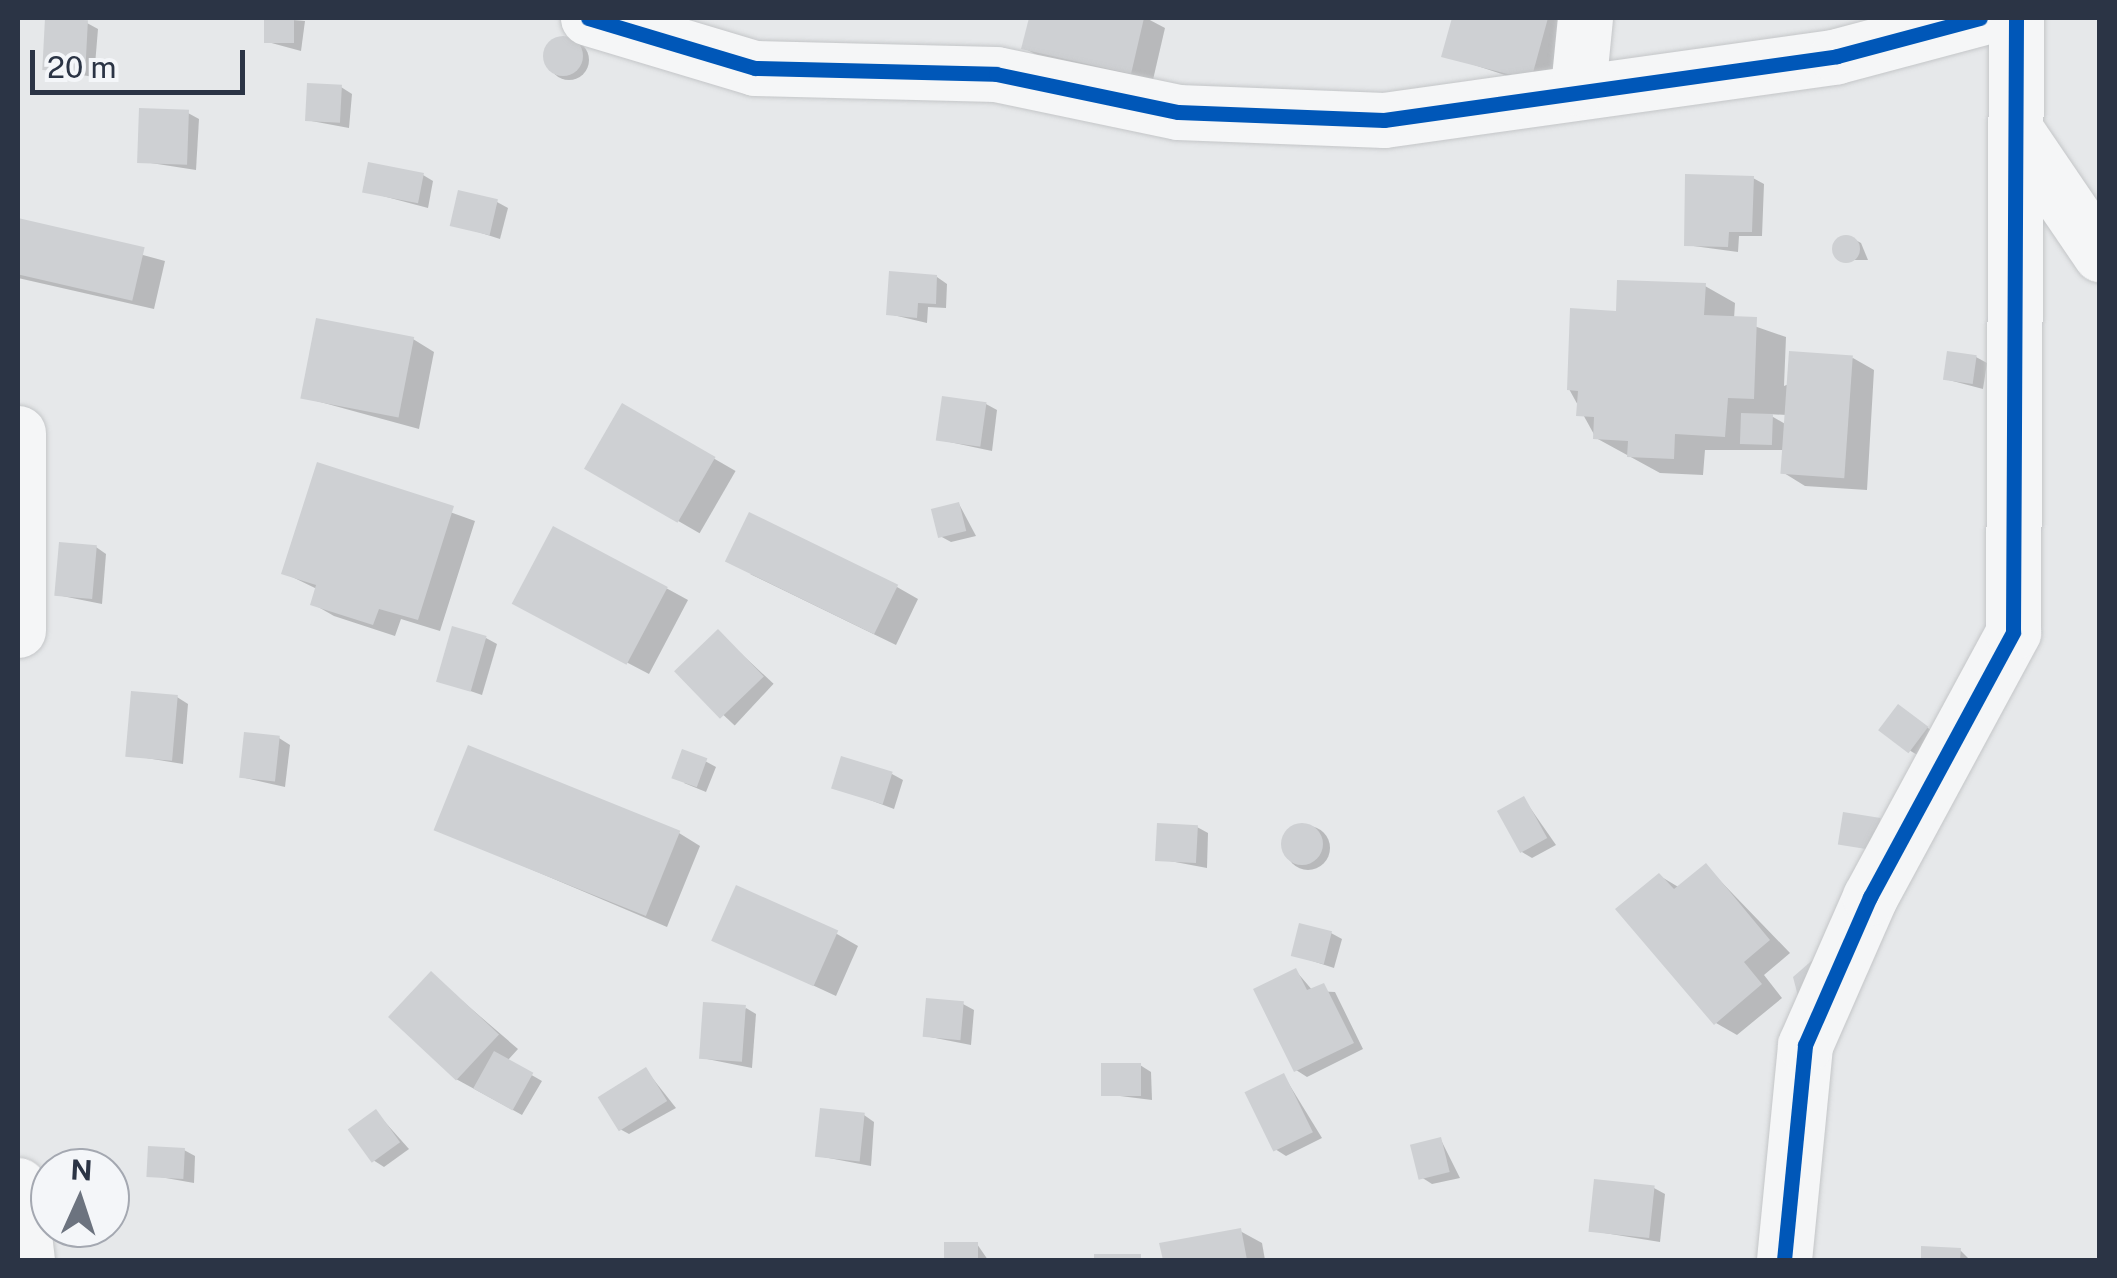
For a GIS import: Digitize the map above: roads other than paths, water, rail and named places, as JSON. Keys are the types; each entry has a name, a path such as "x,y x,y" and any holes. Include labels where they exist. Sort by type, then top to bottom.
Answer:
{"street":[{"path":"588,18 755,68 996,74 1178,112 1384,120 1578,88 1837,56 1980,18"},
{"path":"1578,88 1585,18"},
{"path":"1784,1260 1805,1045 1870,897 2013,632 2016,18"},
{"path":"2016,132 2100,254"},
{"path":"18,433 18,630"},
{"path":"18,1185 26,1260"}]}
